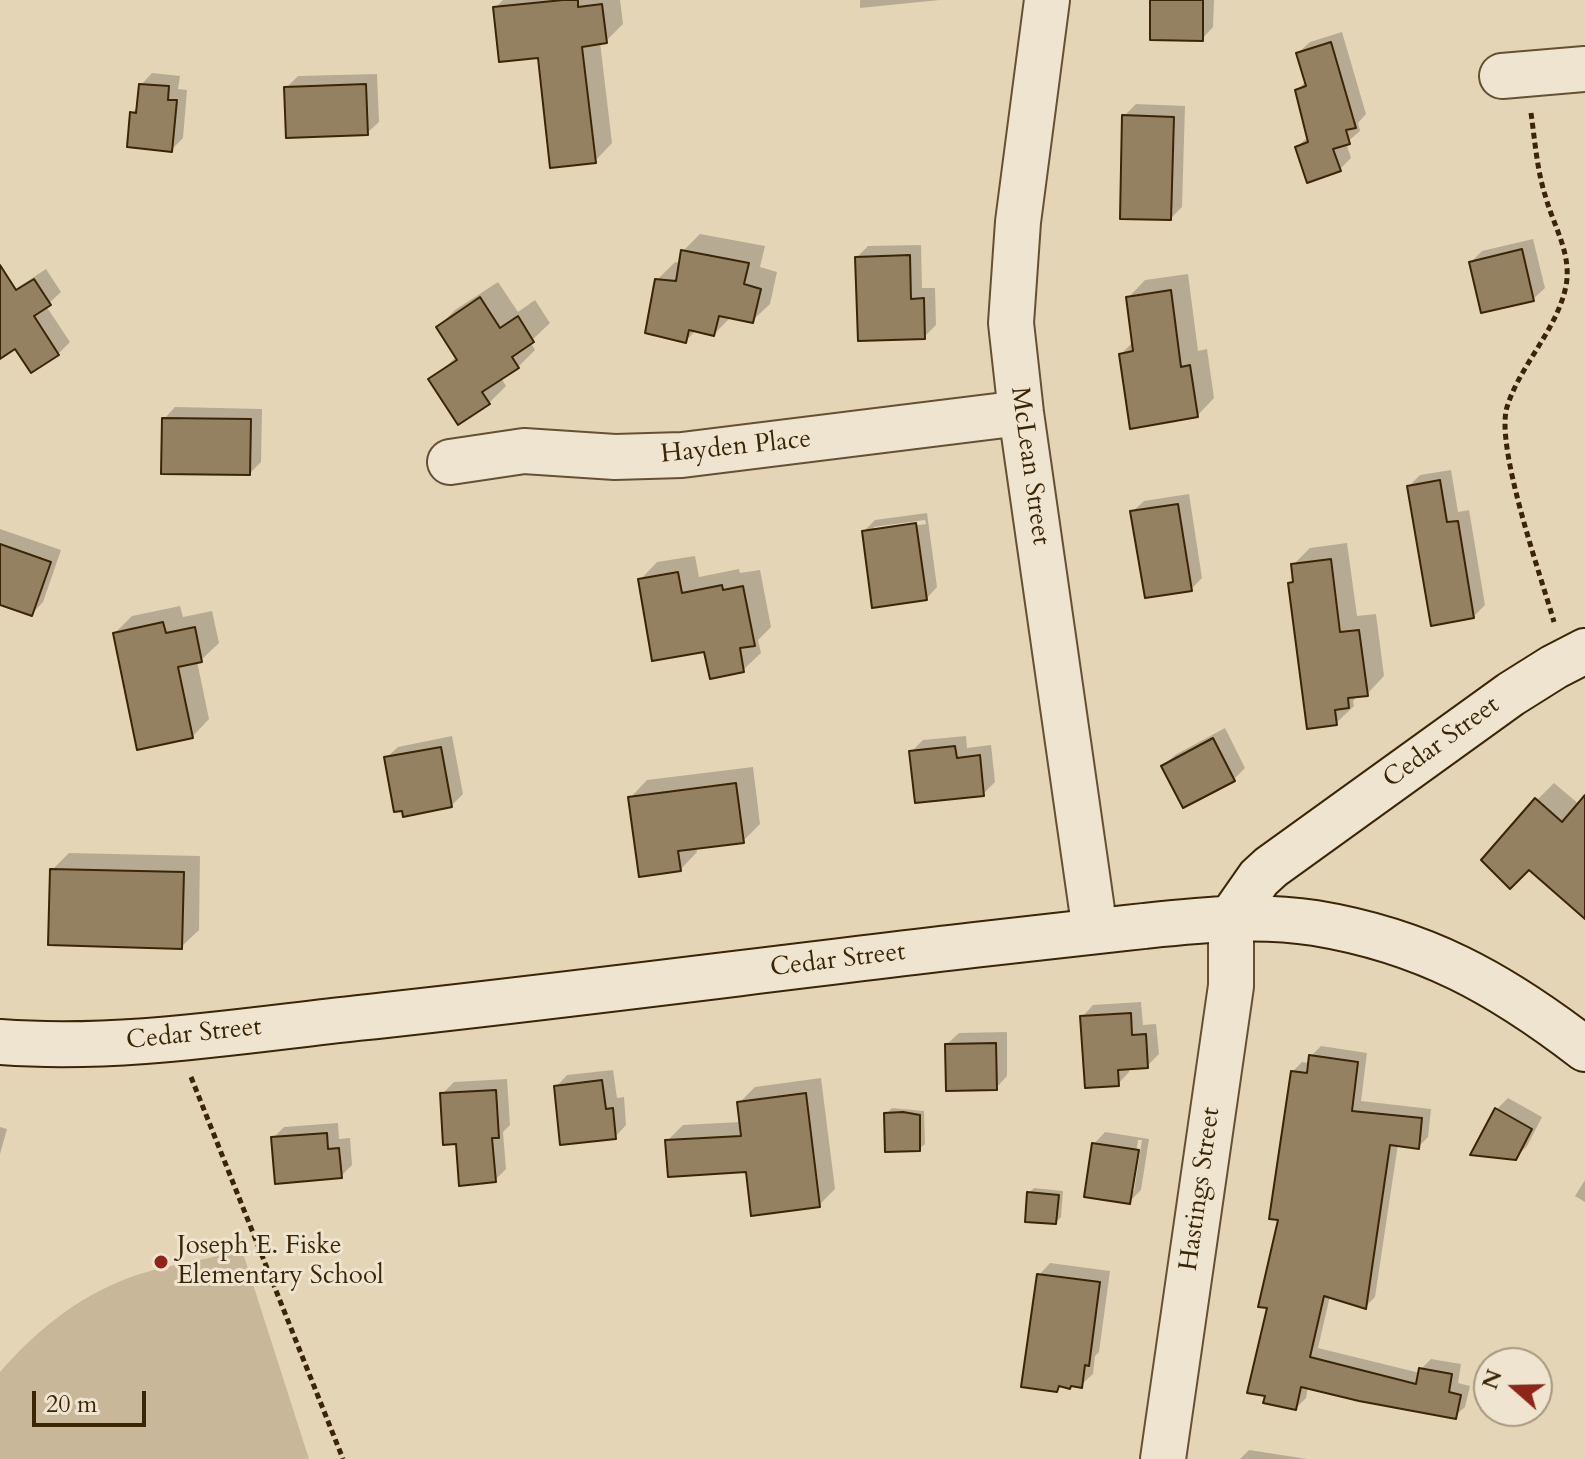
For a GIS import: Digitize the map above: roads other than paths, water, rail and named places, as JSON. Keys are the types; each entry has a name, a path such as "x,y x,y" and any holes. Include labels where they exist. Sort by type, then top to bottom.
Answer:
{"street":[{"name":"McLean Street","path":"1047,0 1018,222 1012,293 1014,356 1095,931"},
{"path":"1513,76 1585,69"},
{"name":"Hayden Place","path":"450,462 524,451 615,457 682,455 1021,413"},
{"name":"Cedar Street","path":"0,1042 82,1045 187,1037 1095,931 1231,918 1259,878 1271,867 1494,705 1575,656"},
{"path":"1231,918 1273,918 1317,924 1392,941 1430,954 1503,990 1585,1049"},
{"name":"Hastings Street","path":"1163,1459 1231,986 1231,918"}],"place":[{"name":"Joseph E. Fiske Elementary School","path":"161,1262"}]}
